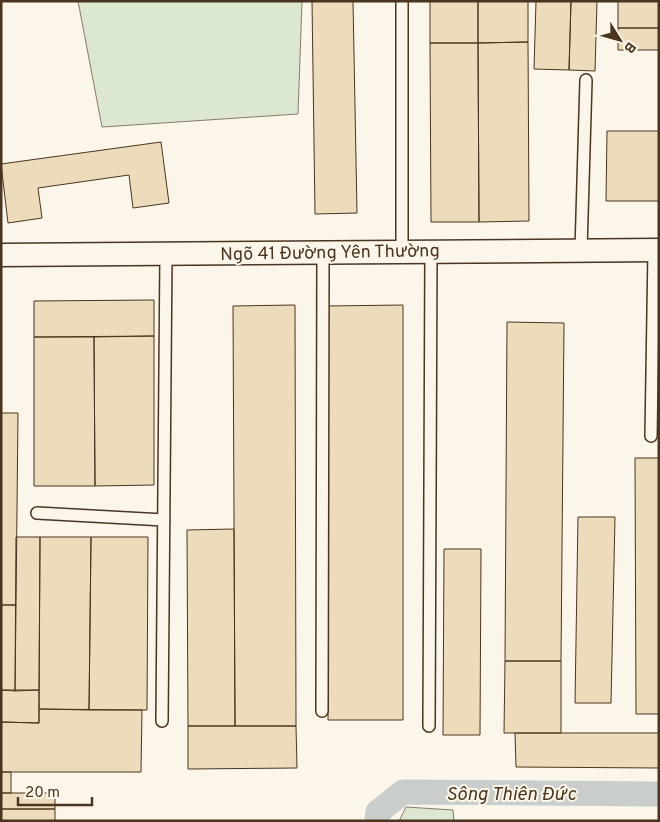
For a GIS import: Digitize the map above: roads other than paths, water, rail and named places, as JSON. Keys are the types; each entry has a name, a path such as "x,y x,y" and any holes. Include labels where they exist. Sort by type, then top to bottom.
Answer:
{"street":[{"name":"Ngõ 41 Đường Yên Thường","path":"1,255 656,250"}],"lane":[{"path":"402,1 402,252"},
{"path":"581,250 586,80"},
{"path":"651,436 656,250"},
{"path":"322,711 323,252"},
{"path":"429,726 430,252"},
{"path":"162,721 166,254"},
{"path":"36,512 164,520"}],"waterway":[{"name":"Sông Thiên Đức","path":"377,821 378,812 403,792 659,794"}]}
